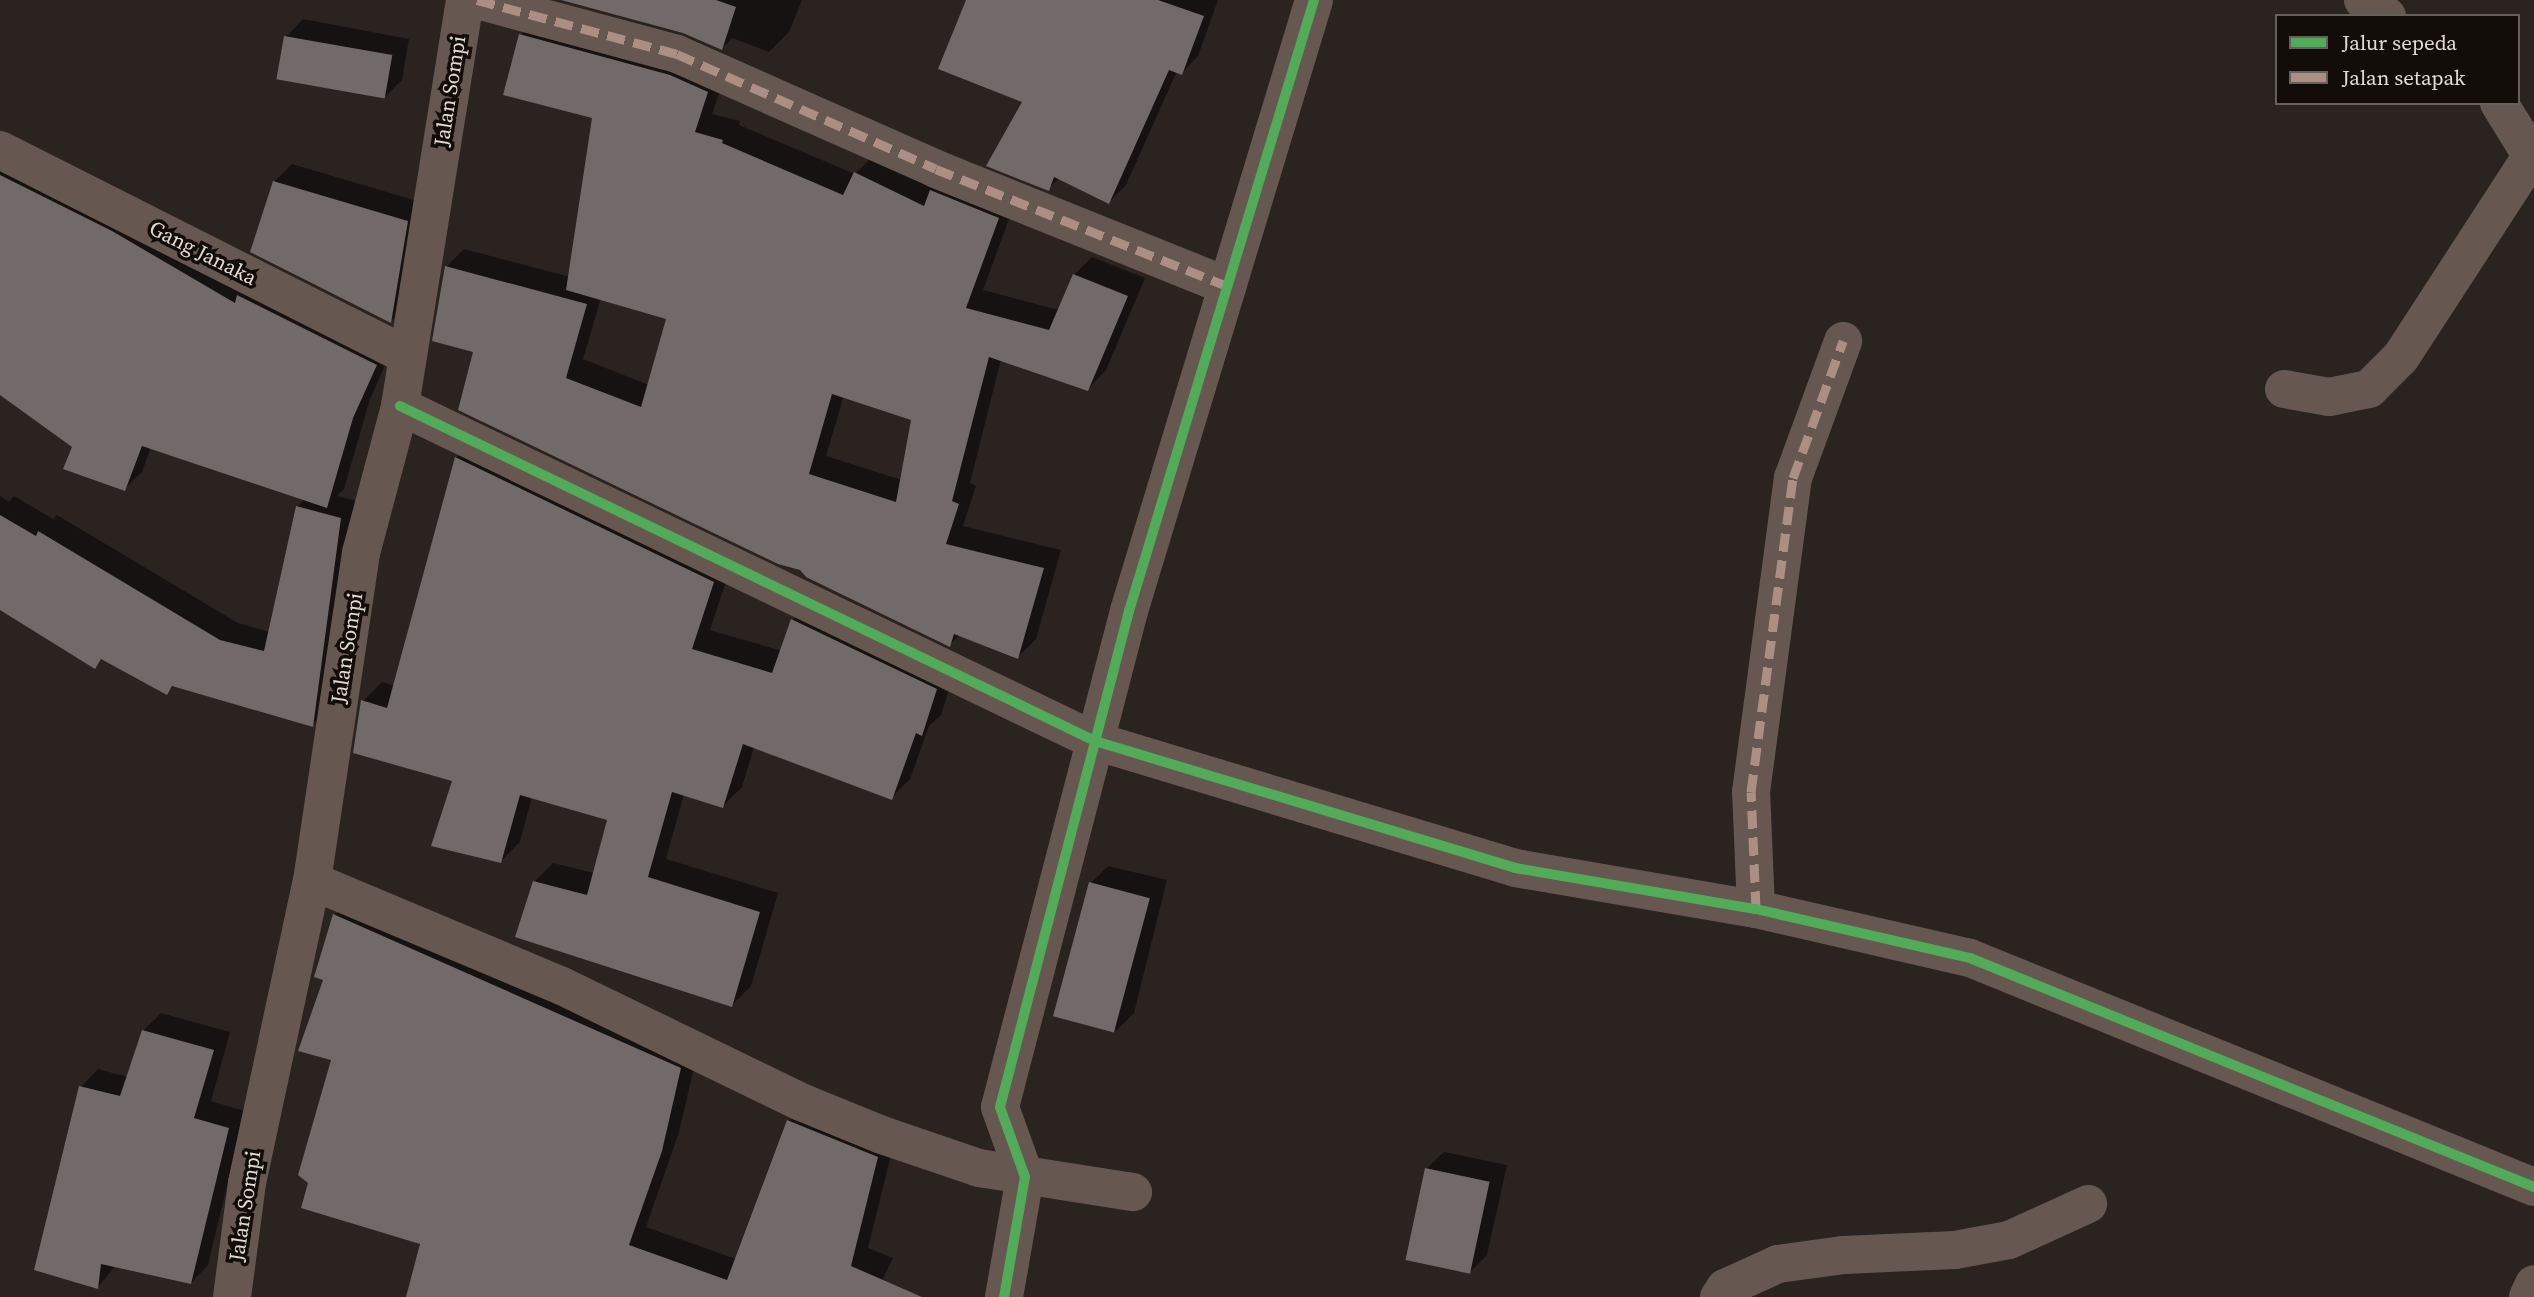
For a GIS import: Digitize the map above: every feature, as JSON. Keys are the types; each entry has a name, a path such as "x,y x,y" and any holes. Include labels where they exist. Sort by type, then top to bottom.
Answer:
{"street":[{"name":"Jalan Sompi","path":"232,1297 247,1183 312,881 362,553 400,406 464,0"},
{"path":"477,0 677,54 936,169 1227,286"},
{"path":"1004,1297 1025,1177 1000,1107 1129,611 1314,0"},
{"path":"2363,0 2384,14"},
{"path":"2284,389 2329,397 2369,390 2402,357 2533,158 2500,105"},
{"name":"Gang Janaka","path":"0,150 407,356"},
{"path":"1756,909 1751,792 1793,478 1843,341"},
{"path":"400,406 1095,741 1515,868 1756,909 1970,958 2534,1187"},
{"path":"312,881 562,986 835,1116 979,1168 1133,1192"},
{"path":"1719,1297 1725,1288 1778,1264 1844,1255 1955,1250 2009,1240 2088,1204"},
{"path":"2528,1297 2534,1284"}],"building":[{"path":"561,0 716,0 736,7 722,50 683,33"},
{"path":"966,0 1158,0 1204,16 1182,75 1169,70 1109,204 1054,177 1049,191 986,166 1022,102 938,69"},
{"path":"519,34 670,75 708,92 695,132 723,140 722,143 843,195 854,172 924,206 930,190 999,218 966,308 1049,330 1073,274 1128,296 1088,391 989,357 952,501 959,504 946,544 1044,568 1018,659 954,634 950,647 806,577 800,570 778,564 458,410 473,352 432,341 445,266 587,304 566,378 641,407 666,319 566,290 592,118 503,95","holes":["832,394 911,420 896,502 809,474"]},
{"path":"284,36 392,55 385,98 276,79"},
{"path":"0,175 112,231 235,303 237,295 377,365 353,418 327,508 142,446 125,491 63,469 72,447 0,395"},
{"path":"273,181 408,221 391,323 250,252"},
{"path":"455,457 714,582 692,649 772,673 791,619 937,689 922,736 916,733 892,800 743,744 723,808 672,792 648,877 760,912 732,1007 515,937 533,881 587,895 607,820 520,795 501,863 431,846 452,781 353,753 361,700 387,708"},
{"path":"296,506 341,518 313,727 172,686 167,695 101,659 95,669 0,610 0,515 36,536 38,531 220,640 264,651"},
{"path":"1089,882 1150,898 1114,1033 1053,1016"},
{"path":"333,914 681,1068 662,1151 629,1245 727,1280 787,1120 878,1157 851,1266 922,1297 406,1297 420,1244 301,1208 308,1183 298,1175 331,1060 298,1051 323,980 314,977"},
{"path":"142,1030 214,1050 194,1118 229,1128 191,1284 101,1264 98,1289 34,1270 79,1086 120,1096"},
{"path":"1425,1168 1490,1182 1470,1274 1405,1260"}],"marked path":[{"path":"477,0 677,54 936,169 1227,286"},
{"path":"1756,909 1751,792 1793,478 1843,341"}],"cycle path":[{"path":"1004,1297 1025,1177 1000,1107 1129,611 1314,0"},
{"path":"400,406 1095,741 1515,868 1756,909 1970,958 2534,1187"}]}
